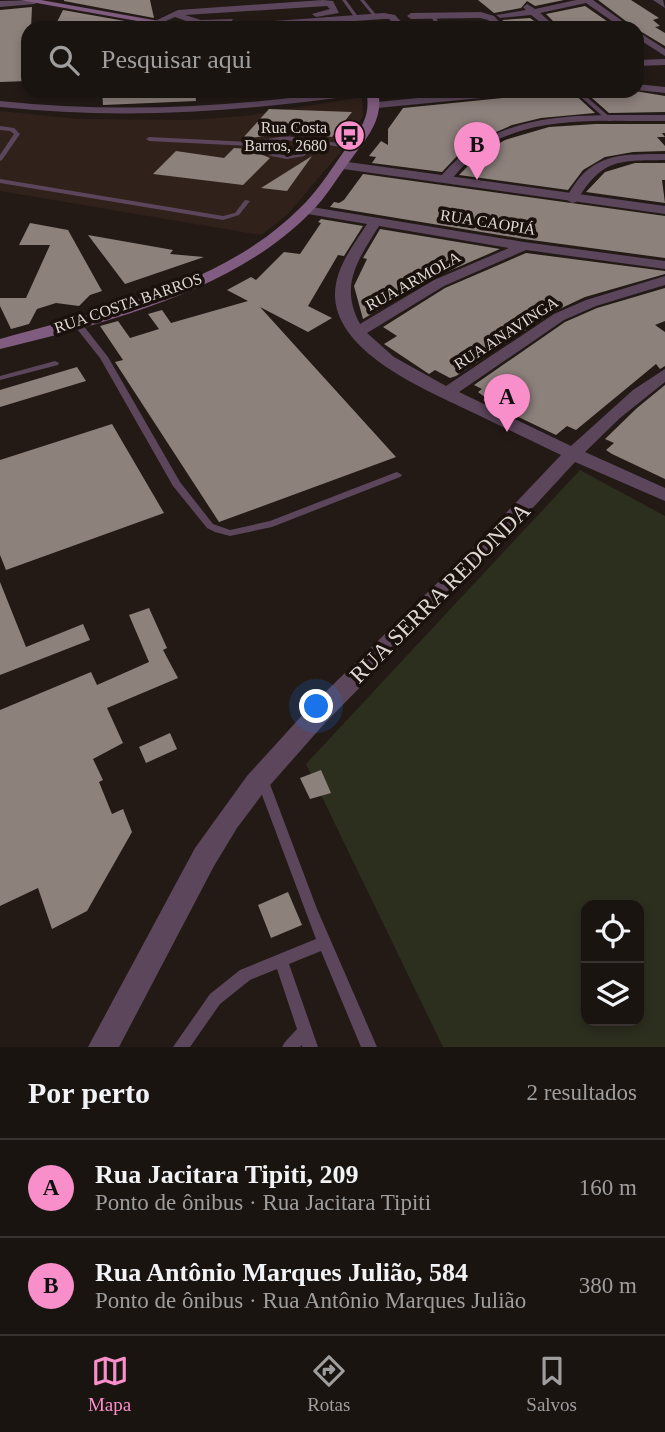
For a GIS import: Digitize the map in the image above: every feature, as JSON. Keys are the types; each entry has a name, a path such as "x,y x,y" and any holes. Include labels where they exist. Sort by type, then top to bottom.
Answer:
{"main road":[{"path":"30,1 52,2 152,21"},
{"path":"374,98 377,105"},
{"name":"RUA COSTA BARROS","path":"0,344 161,295 226,267 280,232 306,210 371,122 377,105"}],"street":[{"path":"186,3 218,0"},
{"path":"518,0 544,21"},
{"path":"500,15 533,12 587,0 618,21"},
{"path":"657,0 665,5"},
{"path":"0,5 30,1"},
{"path":"226,21 335,11 329,1"},
{"path":"159,21 174,14 194,21"},
{"path":"411,16 481,15 494,21"},
{"path":"306,21 376,16 392,17 396,21"},
{"path":"644,39 665,53"},
{"path":"644,63 665,62"},
{"path":"644,88 665,90"},
{"path":"0,104 108,111 222,110 312,98"},
{"path":"377,105 450,98"},
{"path":"444,180 478,146 514,129 554,122 665,118"},
{"path":"572,199 579,182 593,168 632,158 665,157"},
{"path":"341,165 665,210"},
{"name":"RUA CAOPIÁ","path":"306,210 524,246 665,265"},
{"path":"375,222 348,268 343,300 348,317 358,332 387,361 573,454 665,495"},
{"name":"RUA ARMOLA","path":"358,332 439,283 524,246"},
{"name":"RUA ANAVINGA","path":"447,393 559,317 591,303 665,280"},
{"name":"RUA SERRA REDONDA","path":"103,1047 197,870 228,821 297,737 453,581 573,454 638,393 665,374"}],"lane":[{"path":"344,0 357,17"},
{"path":"362,0 376,16"},
{"path":"432,15 436,21"},
{"path":"585,98 610,120"},
{"path":"0,128 12,129 17,134 0,159"},
{"path":"149,139 250,144 286,138 354,147"},
{"path":"250,144 275,157 293,158 309,150 313,141"},
{"path":"0,181 223,218 237,214 247,201"},
{"path":"76,322 104,357 176,484 210,526 218,530 230,533 272,523 397,475"},
{"path":"0,378 55,363"},
{"path":"262,779 369,1047"},
{"path":"181,1047 215,999 245,975 326,942"},
{"path":"281,960 310,1047"},
{"path":"290,1047 305,1031"}],"shaded area":[{"path":"362,98 363,116 339,154 287,215 261,235 0,191 0,111 78,119 191,120 245,116"}],"green space":[{"path":"580,470 665,516 665,1047 443,1047 306,764"}],"building":[{"path":"150,0 154,18 64,1"},
{"path":"478,0 564,0 535,6 527,1 521,8 494,13"},
{"path":"598,0 631,0 659,18 653,20 660,26 655,27 665,33 665,46 644,33 644,21 626,21"},
{"path":"585,6 607,21 553,21 546,14"},
{"path":"32,7 31,21 21,21 21,81 0,82 0,10"},
{"path":"63,10 125,21 58,21"},
{"path":"530,18 534,21 504,21"},
{"path":"644,92 665,96 665,112 609,113 592,98 644,98"},
{"path":"102,98 196,98 196,101 103,105"},
{"path":"502,98 579,98 595,113 541,118 512,125 485,137 459,154 442,172 372,163 376,157 369,156 381,141 388,145 388,129 403,108"},
{"path":"269,109 352,112 332,137 296,132 242,139"},
{"path":"665,124 665,133 662,133 665,137 657,137 665,146 665,151 633,152 605,157 583,170 568,190 459,175 480,154 505,140 549,127"},
{"path":"234,148 249,149 270,158 243,185 153,174 176,151 224,158"},
{"path":"312,156 287,191 261,188"},
{"path":"635,163 665,163 665,180 662,180 665,203 586,192 605,172"},
{"path":"363,174 665,216 665,258 524,239 330,207 334,202 344,200"},
{"path":"321,219 363,226 344,256 338,255 308,306 332,318 308,332 260,307 396,457 219,522 115,362 123,360 100,326 118,321 130,338 159,329 148,314 162,310 171,323 248,301 227,290 251,277 256,280 284,252 300,254"},
{"path":"30,223 68,230 102,291 90,295 79,306 56,303 37,309 29,324 11,329 0,306 0,298 26,298 50,245 19,245"},
{"path":"380,229 500,249 433,278 363,319 354,286 367,259 363,258"},
{"path":"88,235 173,250 170,254 204,257 125,284"},
{"path":"526,253 665,271 665,274 585,297 553,312 450,378 435,370 429,374 384,344 397,336 383,327 445,288"},
{"path":"665,288 665,321 655,325 665,332 665,366 660,369 656,364 576,430 567,426 556,435 483,400 486,398 478,392 482,389 474,385 565,322 597,308"},
{"path":"77,367 86,381 0,407 0,390"},
{"path":"665,385 665,479 606,450 614,443 605,439"},
{"path":"112,424 164,513 6,570 0,555 0,460"},
{"path":"0,582 26,647 83,624 90,640 0,675"},
{"path":"149,608 167,648 163,650 178,678 107,708 123,743 93,759 103,780 99,782 112,814 123,809 132,832 87,911 52,929 38,888 0,906 0,710 91,672 97,685 149,662 129,615"},
{"path":"170,733 177,749 146,763 139,747"},
{"path":"321,770 331,793 310,799 300,778"},
{"path":"288,892 302,925 271,938 258,905"}],"place":[{"name":"Rua Costa Barros, 2680","path":"350,136"},
{"name":"Rua Antônio Marques Julião, 584","path":"477,180"},
{"name":"Rua Jacitara Tipiti, 209","path":"507,432"}]}
